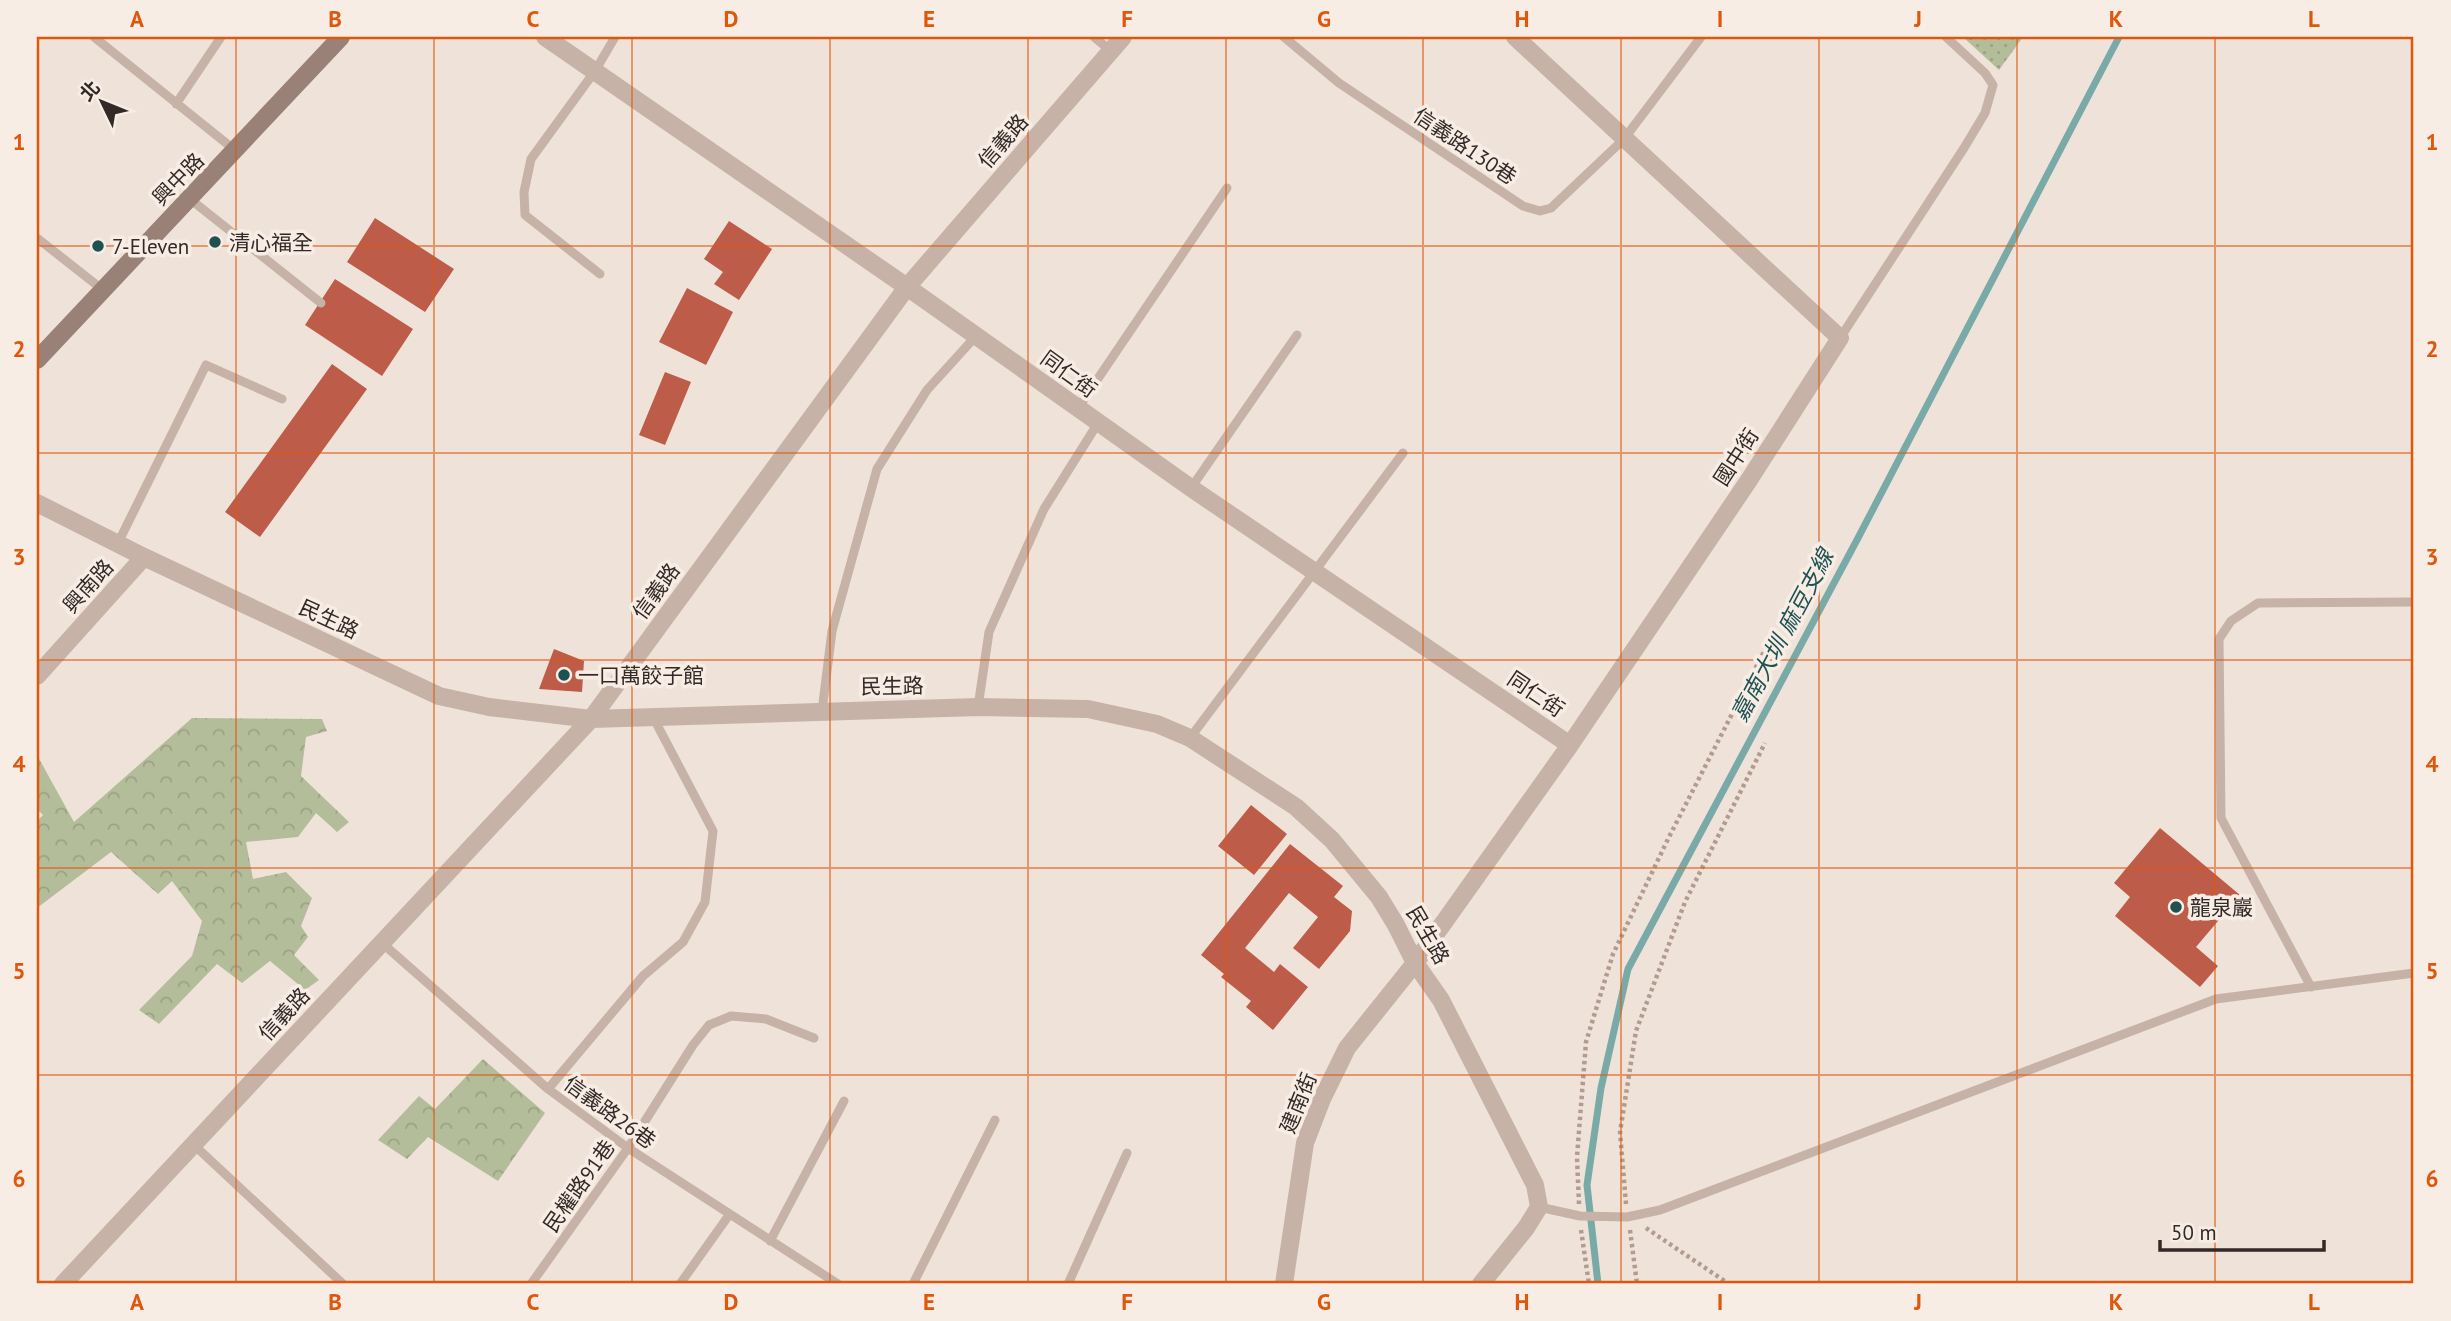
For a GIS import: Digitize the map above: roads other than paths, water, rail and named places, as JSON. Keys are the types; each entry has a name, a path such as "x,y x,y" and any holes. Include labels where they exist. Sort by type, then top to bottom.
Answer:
{"main road":[{"name":"興中路","path":"37,360 341,37"}],"street":[{"name":"同仁街","path":"545,37 907,286 1191,488 1570,745"},
{"name":"信義路","path":"63,1284 591,719 907,286 1123,37"},
{"path":"1515,37 1840,338"},
{"name":"國中街","path":"1415,963 1570,745 1749,480 1840,338"},
{"name":"民生路","path":"37,503 144,557 439,695 489,707 591,719 652,715 978,707 1088,709 1157,724 1190,738 1296,807 1332,840 1379,897 1415,963 1441,1000 1535,1185 1539,1207"},
{"name":"興南路","path":"37,676 144,557"},
{"name":"建南街","path":"1284,1284 1305,1143 1322,1099 1347,1048 1415,963"},
{"path":"1481,1284 1527,1228 1539,1207"}],"lane":[{"name":"興中路","path":"94,37 236,151"},
{"path":"176,104 221,37"},
{"path":"600,274 525,215 524,192 531,159 595,71 615,37"},
{"path":"1094,37 1111,51"},
{"name":"信義路130巷","path":"1284,37 1339,83 1523,206 1540,211 1551,208 1625,139 1701,37"},
{"path":"1840,338 1964,148 1990,101 1993,85 1985,73 1946,37"},
{"path":"1078,408 1227,188"},
{"path":"190,199 321,303"},
{"path":"37,239 103,290"},
{"path":"1191,488 1297,335"},
{"path":"822,711 832,631 877,469 927,390 976,336"},
{"path":"118,543 206,365 282,399"},
{"path":"978,707 989,632 1044,509 1098,423"},
{"path":"1190,738 1403,453"},
{"path":"2311,986 2221,818 2219,639 2231,621 2258,603 2414,603"},
{"path":"548,1089 643,976 683,942 705,902 713,831 652,715"},
{"name":"信義路26巷","path":"382,943 548,1089 628,1148 838,1284"},
{"path":"1539,1207 1580,1216 1627,1217 1673,1205 2216,999 2414,973"},
{"name":"民權路91巷","path":"531,1284 628,1148 693,1045 709,1025 731,1016 766,1019 814,1038"},
{"path":"770,1241 844,1101"},
{"path":"913,1284 995,1120"},
{"path":"194,1145 343,1284"},
{"path":"1068,1284 1127,1153"},
{"path":"680,1284 729,1215"}],"waterway":[{"name":"嘉南大圳 麻豆支線","path":"1598,1284 1587,1185 1601,1088 1628,969 1858,538 2119,37"}],"place":[{"name":"清心福全","path":"215,242"},
{"name":"7-Eleven","path":"98,246"},
{"name":"一口萬餃子館","path":"564,675"},
{"name":"龍泉巖","path":"2176,907"}]}
